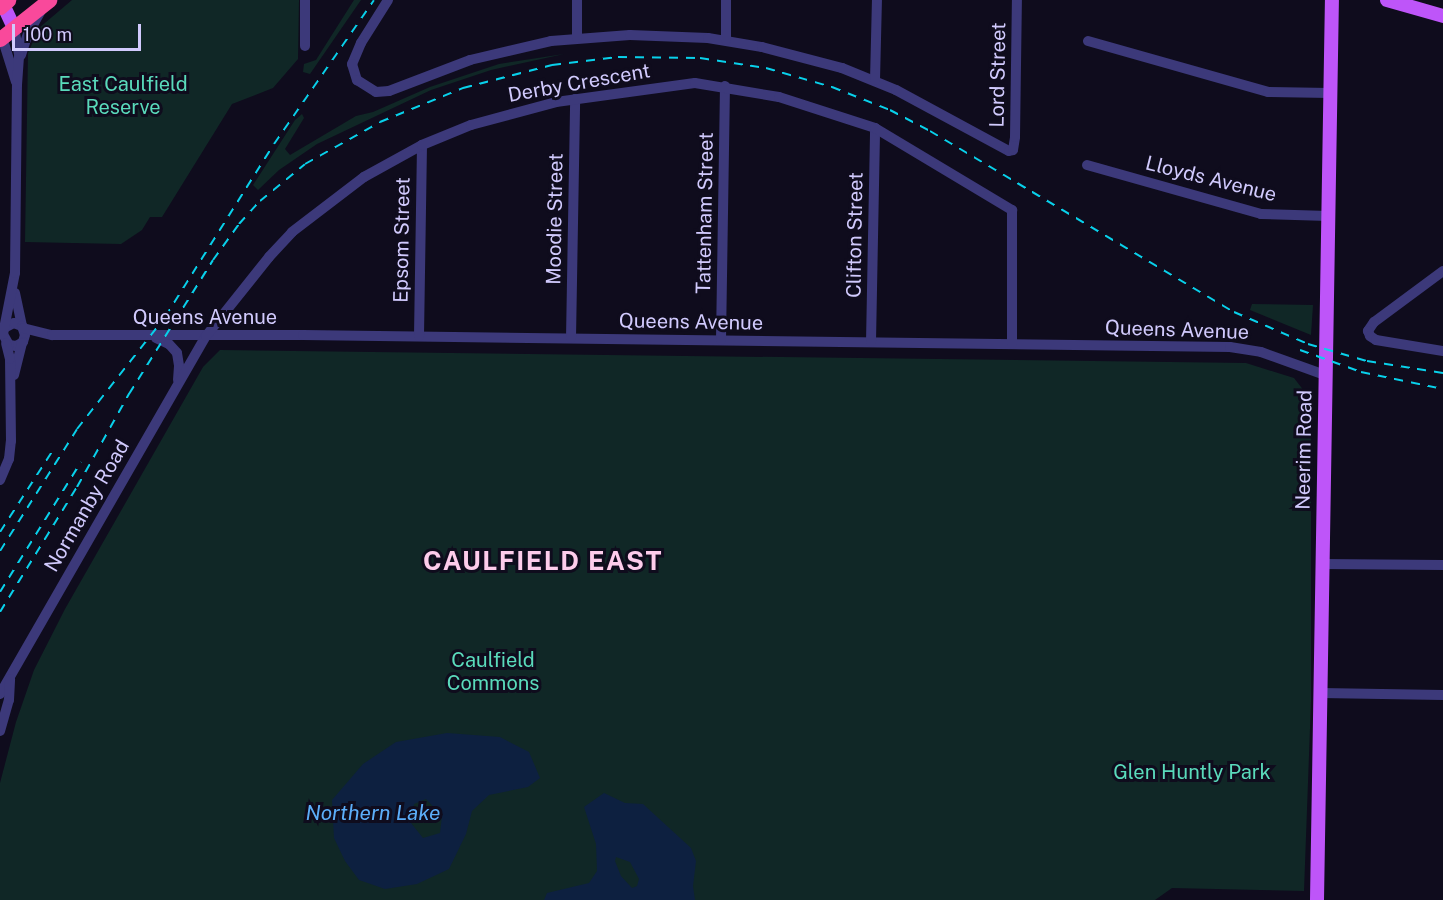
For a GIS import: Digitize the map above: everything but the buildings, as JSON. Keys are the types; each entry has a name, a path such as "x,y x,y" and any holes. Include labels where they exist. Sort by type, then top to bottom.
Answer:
{"highway":[{"path":"4,33 47,2"}],"main road":[{"name":"Neerim Road","path":"1317,900 1332,0"},
{"path":"1387,0 1443,16"},
{"path":"3,3 4,33"}],"street":[{"path":"304,0 305,46"},
{"path":"388,0 360,43 352,64 357,80 364,87 376,92 389,91 470,60 513,48 577,38 658,35 726,40 800,55 875,80 877,0"},
{"path":"577,0 577,38"},
{"path":"726,0 726,40"},
{"name":"Lord Street","path":"875,80 922,103 998,147 1012,151 1015,137 1017,0"},
{"path":"12,384 25,335 14,284 16,85 20,58 28,34 47,2"},
{"path":"4,33 20,58"},
{"path":"4,33 16,85"},
{"path":"1088,41 1268,92 1330,93"},
{"name":"Derby Crescent","path":"206,336 292,232 364,177 422,145 488,119 574,99 684,83 725,86 810,105 875,128 1012,210 1012,344"},
{"name":"Tattenham Street","path":"721,340 725,86"},
{"name":"Moodie Street","path":"571,338 574,99"},
{"name":"Clifton Street","path":"871,342 875,128"},
{"name":"Epsom Street","path":"419,336 422,145"},
{"name":"Lloyds Avenue","path":"1087,165 1261,214 1328,216"},
{"path":"1443,271 1374,322 1368,330 1370,336 1376,340 1443,351"},
{"path":"0,480 11,450 12,384 3,334 14,284"},
{"path":"4,328 14,323 22,327"},
{"name":"Queens Avenue","path":"22,327 52,335 419,336 1240,348 1325,370"},
{"name":"Queens Avenue","path":"22,343 52,335"},
{"path":"146,336 165,341 177,354 179,366 177,386"},
{"name":"Normanby Road","path":"0,694 206,336"},
{"path":"4,342 12,346 22,343"},
{"path":"1322,564 1443,565"},
{"path":"0,731 9,700 10,679"},
{"path":"1321,693 1443,694"}],"green space":[{"name":"East Caulfield Reserve","path":"72,0 299,0 298,59 273,88 232,104 162,217 150,217 142,230 121,244 25,242 28,53 39,28"},
{"path":"354,0 361,0 310,74 303,72 304,64 316,60"},
{"path":"564,54 491,70 431,90 317,144 279,170 258,190 253,185 295,120 302,114 304,118 285,149 290,155 356,116 373,112 430,87 499,64"},
{"path":"1252,304 1313,305 1311,335 1250,310"},
{"path":"220,350 1246,363 1294,378 1311,400 1311,701 1304,891 1172,888 1155,900 0,900 0,783 16,722 34,670 65,609 203,367"}],"water":[{"name":"Northern Lake","path":"447,733 500,737 529,752 540,778 528,787 489,795 472,811 466,834 449,869 417,884 385,889 359,880 345,861 334,838 332,800 363,764 396,742","holes":["426,799 442,816 440,833 423,838 411,823 414,804"]},
{"path":"604,793 625,803 643,804 691,848 696,861 693,886 695,900 544,900 547,893 589,883 597,871 596,844 584,807","holes":["616,857 630,862 639,879 637,886 632,888 621,876 615,861"]}],"railway":[{"path":"0,551 77,429 165,317 274,144 374,0"},
{"path":"0,612 77,487 129,394 213,260 239,224 260,201 305,164 380,122 463,88 552,65 618,57 700,58 766,68 832,87 890,110 930,131 1234,312 1308,344 1367,361 1443,373"},
{"path":"1300,350 1361,372 1443,389"},
{"path":"0,532 55,447"},
{"path":"0,592 81,462"}],"district":[{"name":"CAULFIELD EAST","path":"543,561"}],"park label":[{"name":"Caulfield Commons","path":"493,672"},
{"name":"Glen Huntly Park","path":"1192,772"}]}
